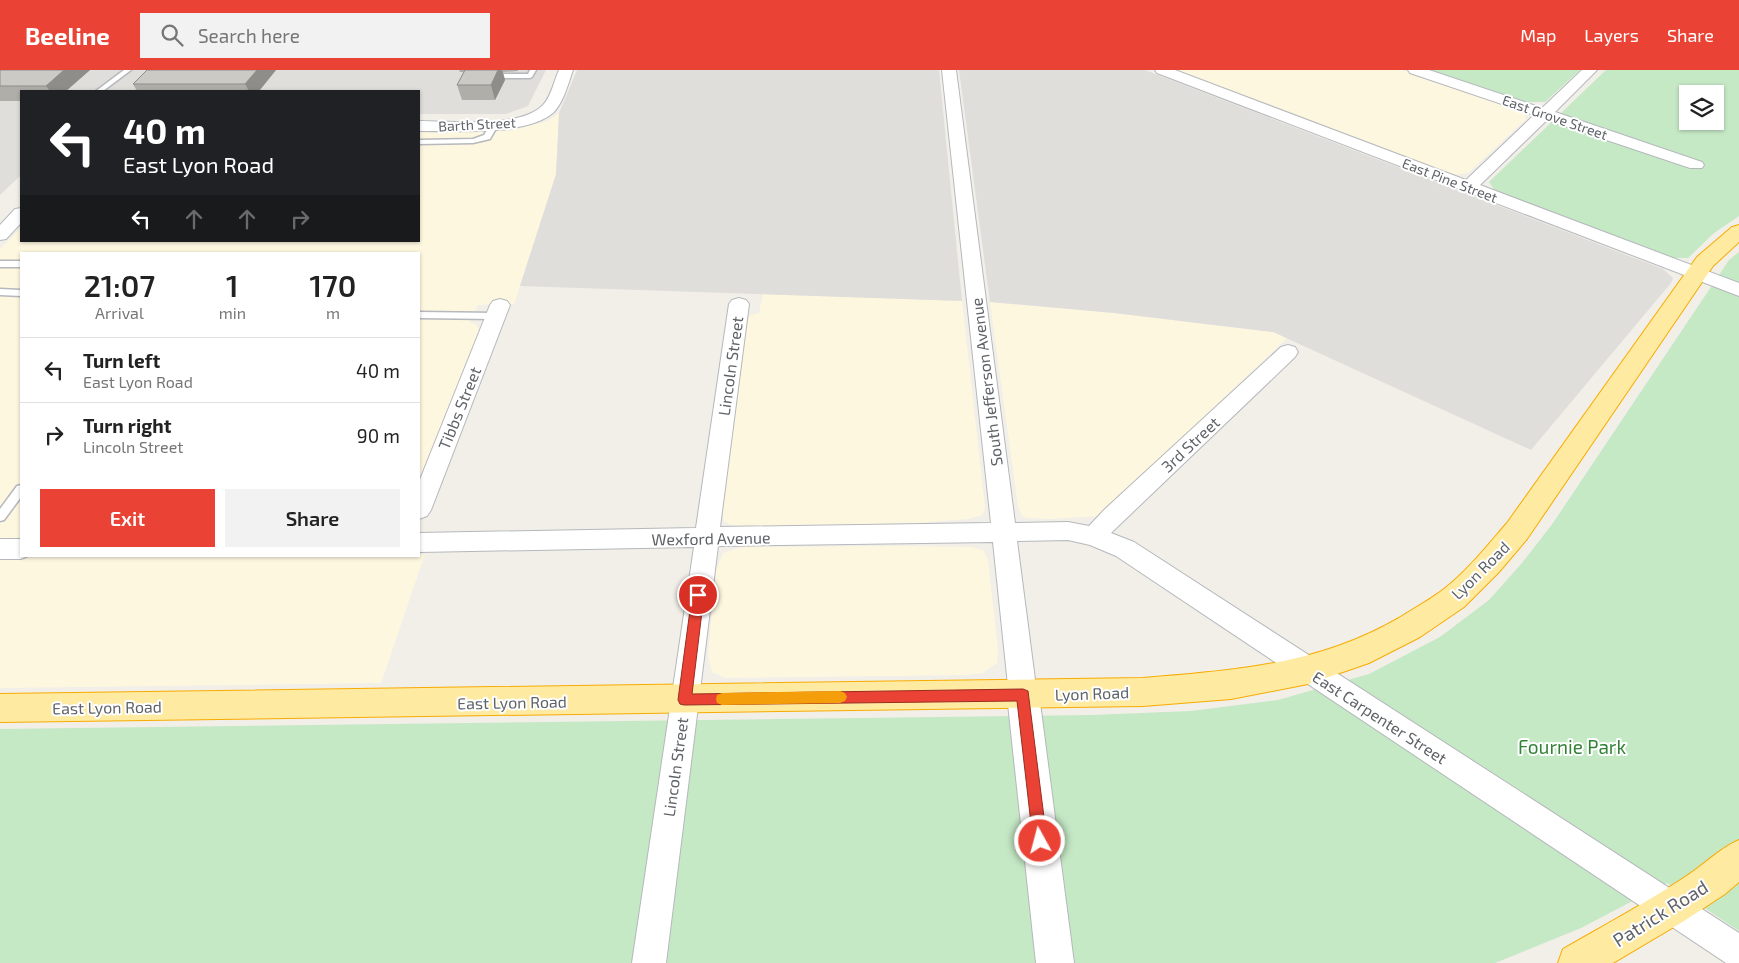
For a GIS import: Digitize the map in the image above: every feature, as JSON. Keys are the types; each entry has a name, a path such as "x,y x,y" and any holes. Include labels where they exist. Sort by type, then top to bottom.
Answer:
{"highway":[{"name":"Lyon Road","path":"1023,695 1143,692 1231,685 1308,670 1358,654 1409,628 1454,598 1489,564 1517,531 1697,274 1723,244 1739,231"},
{"name":"East Lyon Road","path":"0,708 1023,695"},
{"name":"Patrick Road","path":"1578,963 1672,908 1712,882 1739,858"}],"street":[{"name":"Barth Street","path":"420,126 508,125 535,117 548,108 566,70"},
{"name":"South Jefferson Avenue","path":"948,70 1023,695"},
{"name":"East Pine Street","path":"1162,70 1739,290"},
{"name":"East Grove Street","path":"1415,70 1696,165"},
{"path":"1468,187 1590,70"},
{"path":"0,235 20,214"},
{"name":"Lincoln Street","path":"649,963 739,304"},
{"name":"Tibbs Street","path":"420,507 497,311"},
{"name":"3rd Street","path":"1094,536 1113,515 1288,352"},
{"name":"East Carpenter Street","path":"1004,532 1068,531 1094,536 1125,549 1739,952"},
{"name":"Wexford Avenue","path":"420,542 706,539 1004,532"},
{"path":"0,549 20,549"},
{"path":"1023,695 1055,963"}],"lane":[{"path":"100,90 128,70"},
{"path":"481,76 530,76 533,70"},
{"path":"420,142 473,141 487,137 494,125"},
{"path":"0,264 20,264"},
{"path":"0,292 20,292"},
{"path":"420,316 497,311"},
{"path":"0,516 20,490"}],"shaded area":[{"path":"0,70 546,70 528,106 506,114 420,114 420,90 20,90 20,176 0,195"},
{"path":"577,70 939,70 962,301 520,286 556,174 559,113"},
{"path":"959,70 1145,70 1663,269 1673,278 1671,283 1531,450 1273,332 1114,313 990,302"},
{"path":"1172,70 1402,70 1513,107 1523,113 1526,119 1468,173 1453,175"},
{"path":"559,113 556,174 514,304 478,305 470,322 477,325 479,331 420,478 420,252 20,252 20,557 420,557 420,554 425,554 381,683 0,688 0,249 20,229 20,242 420,242 420,132 509,131 548,121"},
{"path":"763,294 962,301 985,508 982,515 968,519 918,523 742,527 731,525 724,521 722,511 746,322 750,316 759,313"},
{"path":"990,302 1114,313 1273,332 1287,338 1098,516 1052,519 1027,518 1022,516 1018,506"},
{"path":"742,547 970,547 983,550 988,560 998,650 997,663 983,673 967,675 726,678 712,672 708,655 716,571 723,553"}],"green space":[{"path":"1426,70 1580,70 1545,102 1523,102"},
{"path":"1606,70 1739,70 1739,216 1714,233 1688,258 1673,258 1501,195 1495,191 1489,182"},
{"name":"Fournie Park","path":"1739,252 1739,931 1667,883 1581,928 1495,963 0,963 0,729 1093,715 1191,711 1278,700 1369,674 1440,637 1489,600 1522,563 1553,523 1729,260"}],"building":[{"path":"0,70 64,70 46,86 0,86"},
{"path":"147,70 257,70 245,84 133,84"},
{"path":"465,70 498,70 491,85 457,85"}],"slow traffic":[{"path":"722,699 840,697"}],"route":[{"path":"698,595 684,700 1023,695 1040,841"}]}
